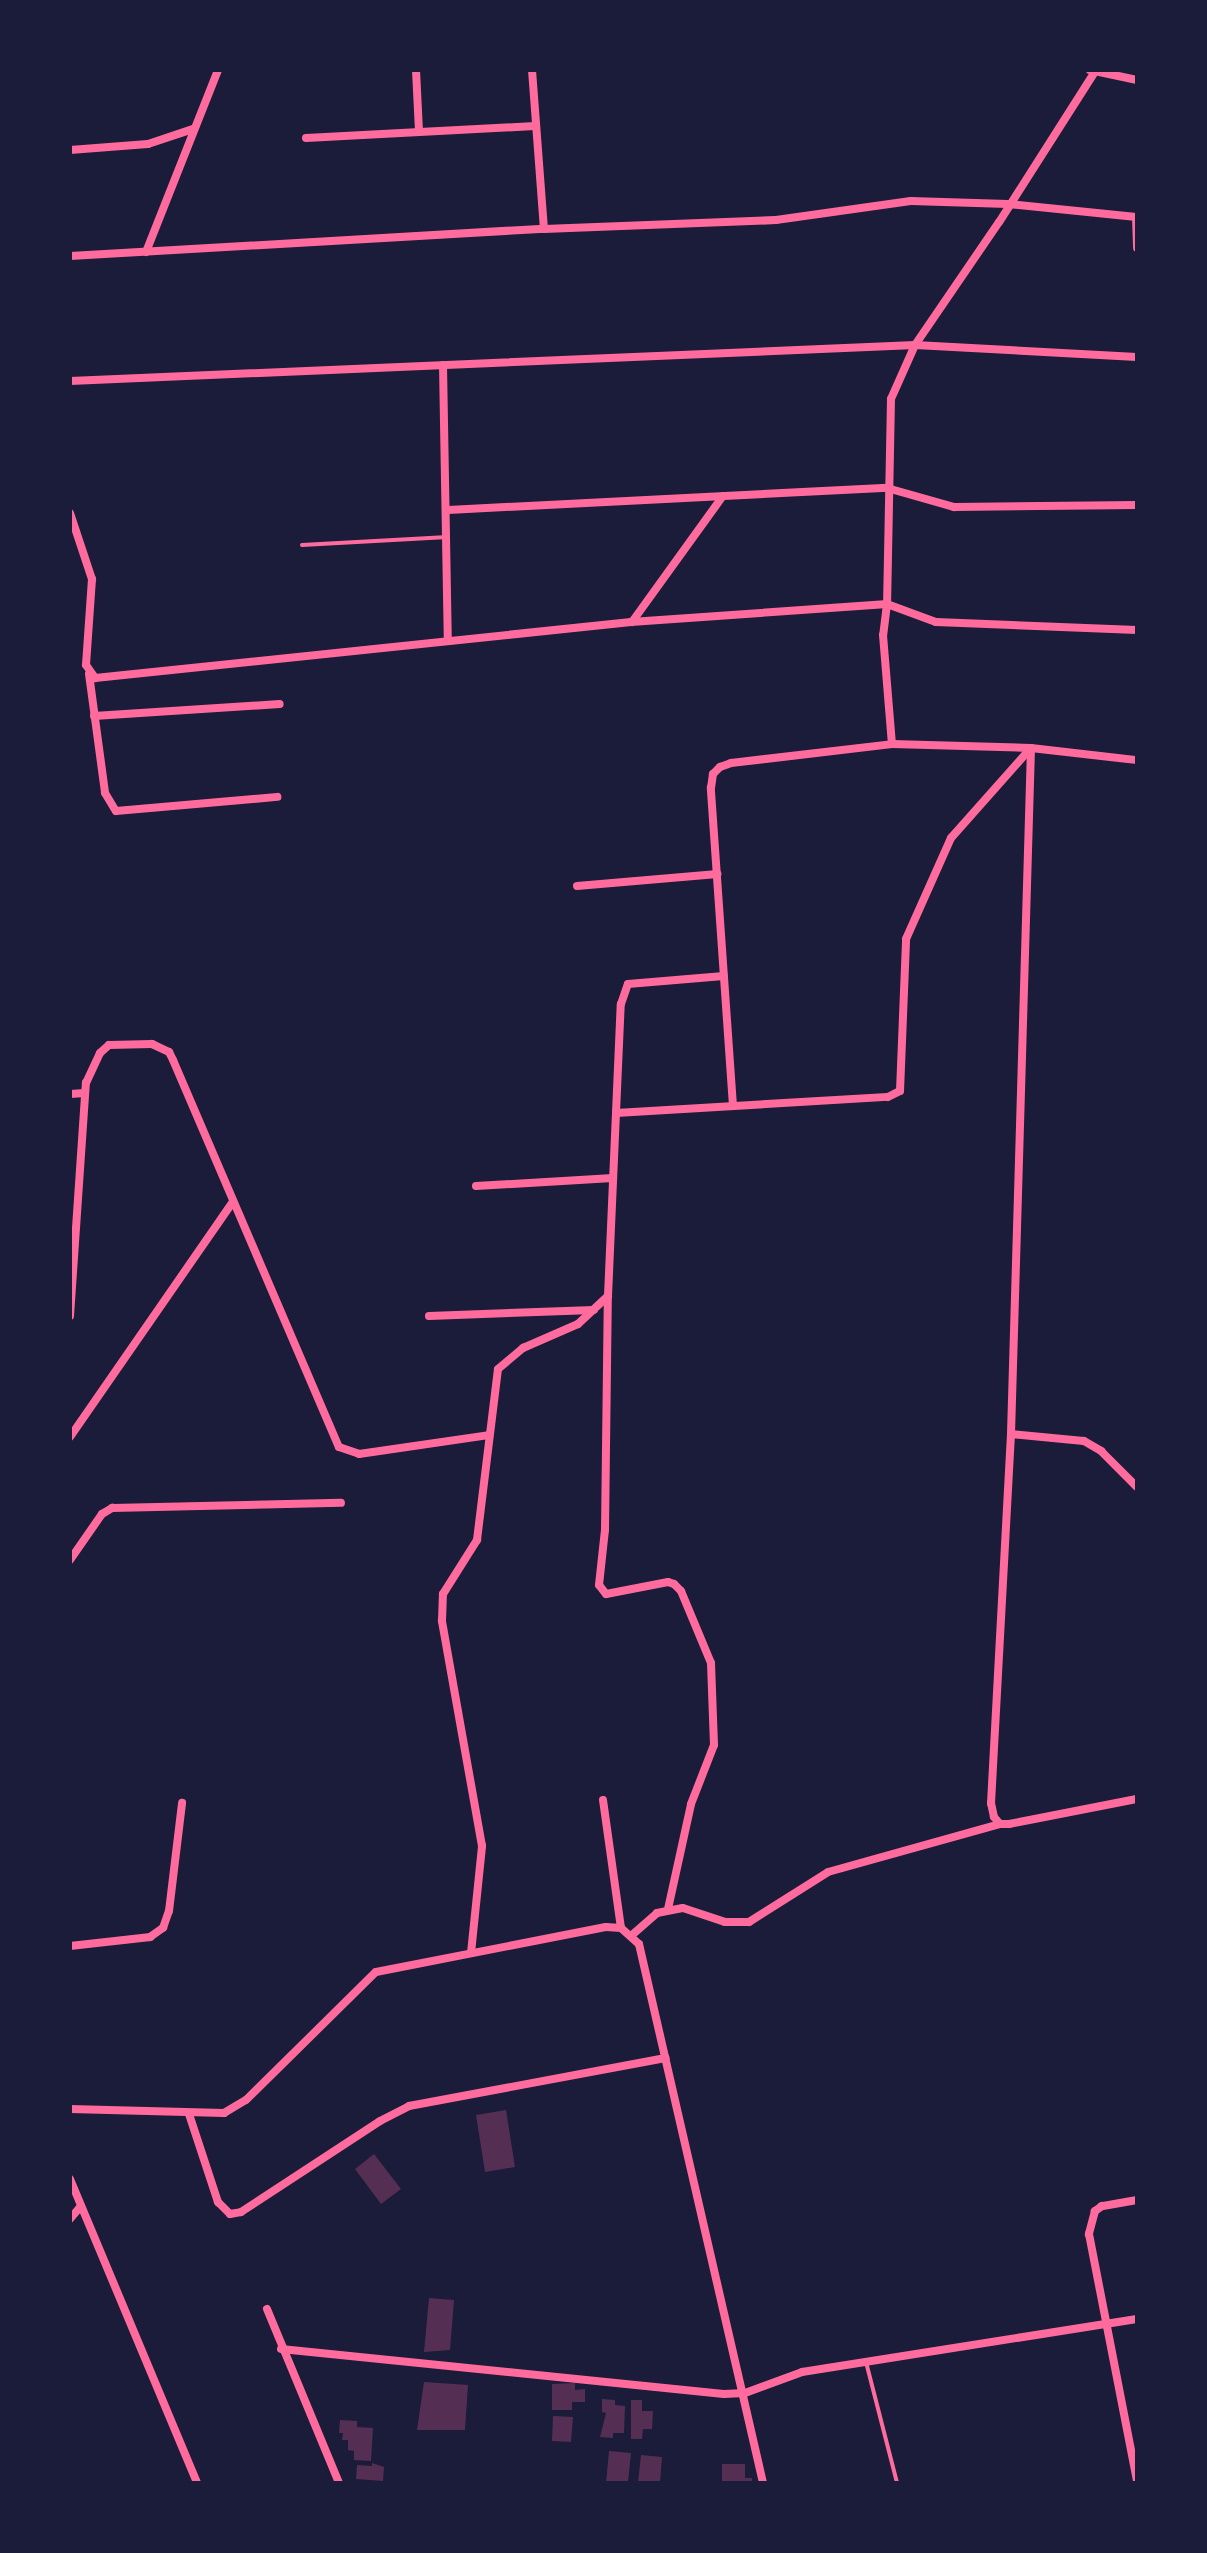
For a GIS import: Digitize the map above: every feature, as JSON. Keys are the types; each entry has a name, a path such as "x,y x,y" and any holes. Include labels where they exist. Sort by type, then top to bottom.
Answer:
{"street":[{"path":"146,252 218,70"},
{"path":"416,70 419,132"},
{"path":"532,70 544,229"},
{"path":"892,744 883,635 887,604 891,399 915,345 1093,71 1137,80"},
{"path":"306,138 535,126"},
{"path":"70,150 148,144 193,129"},
{"path":"70,256 544,229 776,220 911,201 1008,204 1136,217 1137,248"},
{"path":"70,381 915,345 1137,357"},
{"path":"443,365 448,640"},
{"path":"448,510 887,488 954,507 1137,505"},
{"path":"631,622 723,496"},
{"path":"70,513 92,579 86,665 105,793 116,811 277,797"},
{"path":"89,674 102,679 631,622 887,604 936,622 1137,630"},
{"path":"94,716 280,704"},
{"path":"733,1106 711,788 713,774 720,767 892,744 1031,748 1137,760"},
{"path":"616,1113 888,1097 900,1091 906,939 951,838 1031,748"},
{"path":"1000,1824 994,1817 991,1787 1011,1434 1031,748"},
{"path":"577,886 717,874"},
{"path":"668,1909 691,1804 714,1745 711,1663 681,1591 674,1584 668,1582 606,1594 599,1585 605,1530 608,1296 621,1004 628,984 724,976"},
{"path":"70,1316 85,1093 100,1053 109,1045 152,1044 169,1052 339,1447 359,1454 489,1435"},
{"path":"70,1094 85,1093"},
{"path":"476,1186 613,1178"},
{"path":"70,1437 233,1202"},
{"path":"471,1953 482,1846 440,1607 448,1585 477,1540 496,1376 504,1362 523,1348 578,1324 608,1296"},
{"path":"429,1316 594,1310"},
{"path":"1011,1434 1084,1441 1101,1451 1137,1487"},
{"path":"70,1560 102,1514 112,1508 341,1503"},
{"path":"632,1935 650,1918 668,1909 683,1908 725,1922 749,1922 828,1872 1000,1824 1137,1799"},
{"path":"603,1800 621,1928"},
{"path":"70,1946 150,1937 163,1928 169,1911 182,1803"},
{"path":"70,2109 209,2115 236,2109 376,1972 606,1927 621,1928 639,1944 745,2393 763,2483"},
{"path":"189,2114 218,2202 230,2214 241,2212 380,2121 409,2106 666,2058"},
{"path":"70,2179 197,2483"},
{"path":"1137,2200 1102,2206 1095,2211 1090,2224 1134,2447 1137,2482"},
{"path":"70,2219 81,2206"},
{"path":"267,2309 339,2483"},
{"path":"281,2349 724,2394 745,2393 788,2376 1137,2319"}],"lane":[{"path":"302,545 448,537"},
{"path":"866,2362 897,2483"}],"building":[{"path":"506,2110 515,2167 485,2172 476,2115"},
{"path":"374,2154 401,2189 381,2204 355,2169"},
{"path":"429,2298 454,2300 450,2350 424,2352"},
{"path":"424,2382 468,2385 465,2430 417,2430"},
{"path":"575,2383 575,2390 585,2389 585,2402 572,2402 572,2410 552,2410 552,2384"},
{"path":"602,2399 615,2400 615,2405 625,2406 624,2433 613,2433 613,2438 600,2437 606,2413 602,2412"},
{"path":"631,2400 642,2400 642,2411 653,2411 652,2429 643,2429 642,2439 631,2439"},
{"path":"553,2416 573,2417 571,2442 552,2441"},
{"path":"340,2420 357,2421 357,2427 373,2428 371,2461 354,2460 354,2451 348,2450 348,2440 342,2440 343,2433 339,2433"},
{"path":"609,2451 631,2453 628,2482 606,2483"},
{"path":"641,2455 662,2457 660,2483 638,2483"},
{"path":"372,2463 384,2467 383,2481 356,2479 357,2465 372,2466"},
{"path":"722,2464 745,2464 745,2478 752,2478 752,2483 722,2483"}]}
